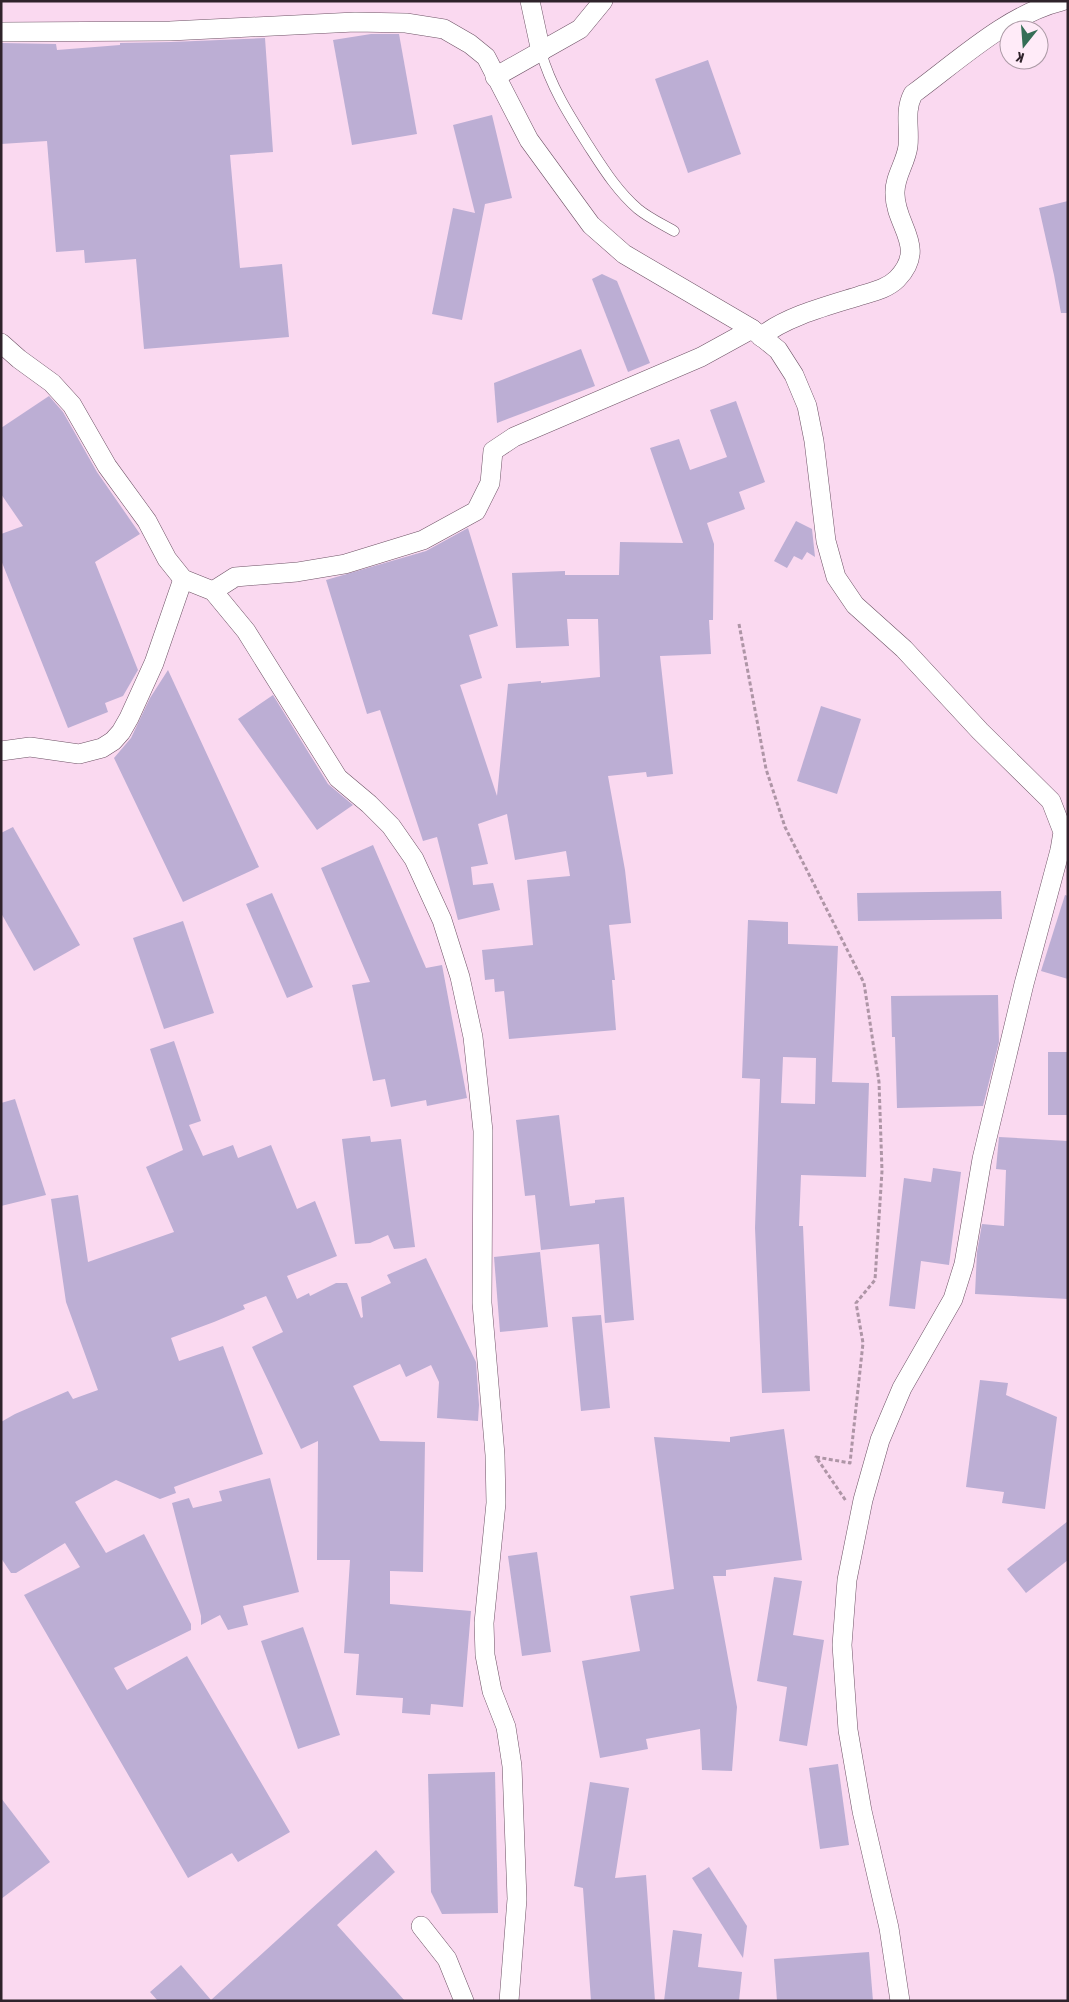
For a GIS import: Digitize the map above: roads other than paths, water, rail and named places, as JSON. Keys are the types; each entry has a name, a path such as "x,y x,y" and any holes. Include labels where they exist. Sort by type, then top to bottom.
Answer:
{"street":[{"path":"527,60 530,1"},
{"path":"495,77 580,29 603,1"},
{"path":"213,591 235,577 297,572 345,564 422,540 476,511 490,483 493,451 514,437 757,333 768,331 815,310 877,291 887,286 897,279 904,270 910,250 910,239 894,196 908,148 908,109 910,100 914,94 988,38 1031,11 1062,1"},
{"path":"1,32 170,31 355,22 406,23 444,29 470,44 486,57 529,140 591,225 624,254 757,333 778,350 794,375 807,406 814,441 826,541 836,577 855,605 904,649 980,731 1050,801 1066,828 982,1159 964,1264 953,1299 902,1388 880,1440 859,1520 847,1580 842,1645 848,1730 862,1811 889,1928 900,2001"},
{"path":"1,343 52,383 72,406 107,466 147,521 167,559 183,580 213,591 246,631 338,778 369,804 391,826 414,859 442,920 460,977 473,1037 483,1131 482,1303 495,1454 496,1493 484,1623 485,1655 492,1691 506,1728 512,1766 515,1811 517,1899 509,2001"},
{"path":"1,751 30,747 79,754 96,750 113,741 129,718 150,671 183,580"},
{"path":"421,1926 447,1959 464,2001"}],"lane":[{"path":"527,60 546,70 560,100 609,177 638,209 674,231"}]}
